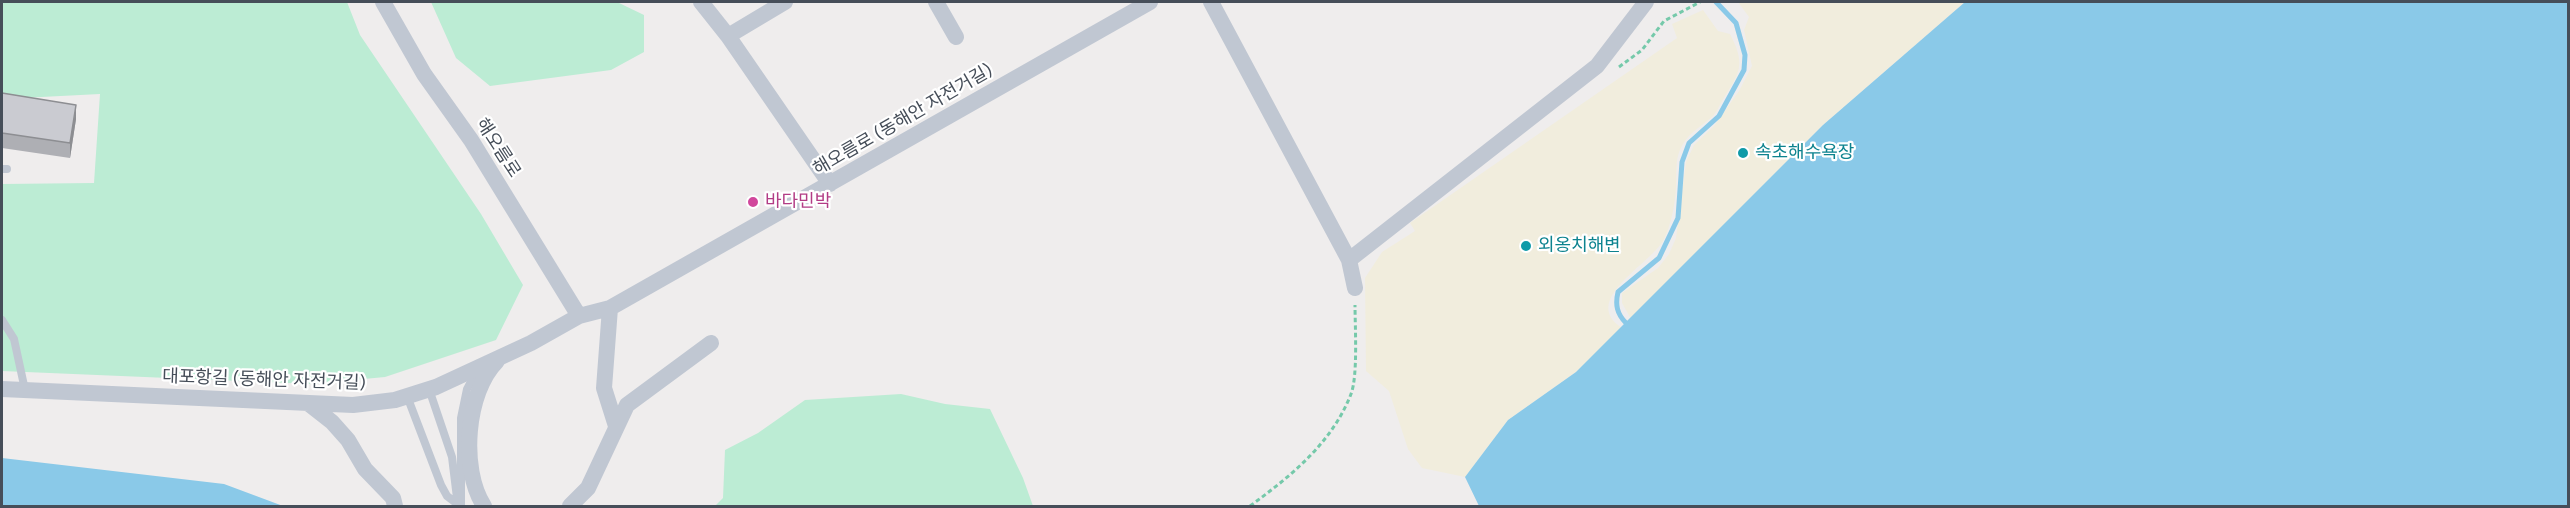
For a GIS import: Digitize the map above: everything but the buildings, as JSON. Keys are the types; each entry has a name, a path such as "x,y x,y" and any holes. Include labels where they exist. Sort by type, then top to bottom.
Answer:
{"street":[{"name":"해오름로","path":"383,2 424,74 471,140 579,316"},
{"path":"701,2 728,36 830,184"},
{"path":"728,36 785,2"},
{"path":"936,2 956,37"},
{"name":"해오름로 (동해안 자전거길)","path":"579,316 610,308 1150,2"},
{"path":"1211,2 1349,260 1355,288"},
{"path":"1349,260 1597,66 1646,2"},
{"path":"610,308 604,388 616,426"},
{"name":"대포항길 (동해안 자전거길)","path":"2,389 309,404 353,405 395,400 429,389 485,364 579,316"},
{"path":"570,507 588,488 627,405 711,343"},
{"path":"484,507 474,486 471,440 475,399 481,381 502,356"},
{"path":"309,404 332,422 348,440 365,469 393,498 395,507"}],"lane":[{"path":"2,320 14,339 25,390"},
{"path":"461,507 460,435 463,404 472,378 485,364"},
{"path":"429,389 452,457 456,490 461,507"},
{"path":"407,396 439,480 447,496 461,507"}],"path":[{"path":"1684,11 1701,2"},
{"path":"1250,507 1290,477 1328,437 1352,392 1355,288"}],"green space":[{"path":"2,2 347,2 360,35 481,214 523,285 496,340 385,377 311,384 2,371 2,184 94,183 100,94 2,99"},
{"path":"431,2 617,2 644,15 644,52 611,70 490,86 456,58"},
{"path":"901,394 945,404 990,409 1023,478 1033,506 715,506 723,498 725,450 758,433 805,400"}],"sand":[{"name":"속초해수욕장","path":"1738,2 1965,2 1823,125 1631,319 1622,303 1622,293 1658,268 1669,254 1676,238 1686,162 1694,145 1714,126 1739,91 1752,66 1744,30 1749,17"},
{"name":"외옹치해변","path":"1703,10 1718,31 1730,34 1738,52 1738,73 1715,114 1689,136 1680,149 1677,160 1674,208 1663,241 1621,283 1613,295 1609,306 1611,317 1622,328 1576,372 1508,420 1465,477 1422,468 1408,449 1389,391 1366,371 1365,278 1382,252 1415,231 1410,223 1677,38 1672,24"}],"water":[{"path":"1965,2 2568,2 2568,506 1479,506 1465,477 1508,420 1576,372 1823,125"},
{"path":"2,458 224,484 283,506 2,506"}],"waterway":[{"path":"1626,323 1618,309 1618,292 1659,258 1678,218 1682,162 1689,143 1719,116 1744,70 1745,55 1736,23 1716,2"}],"place":[{"name":"속초해수욕장","path":"1743,153"},
{"name":"바다민박","path":"753,202"},
{"name":"외옹치해변","path":"1526,246"}]}
